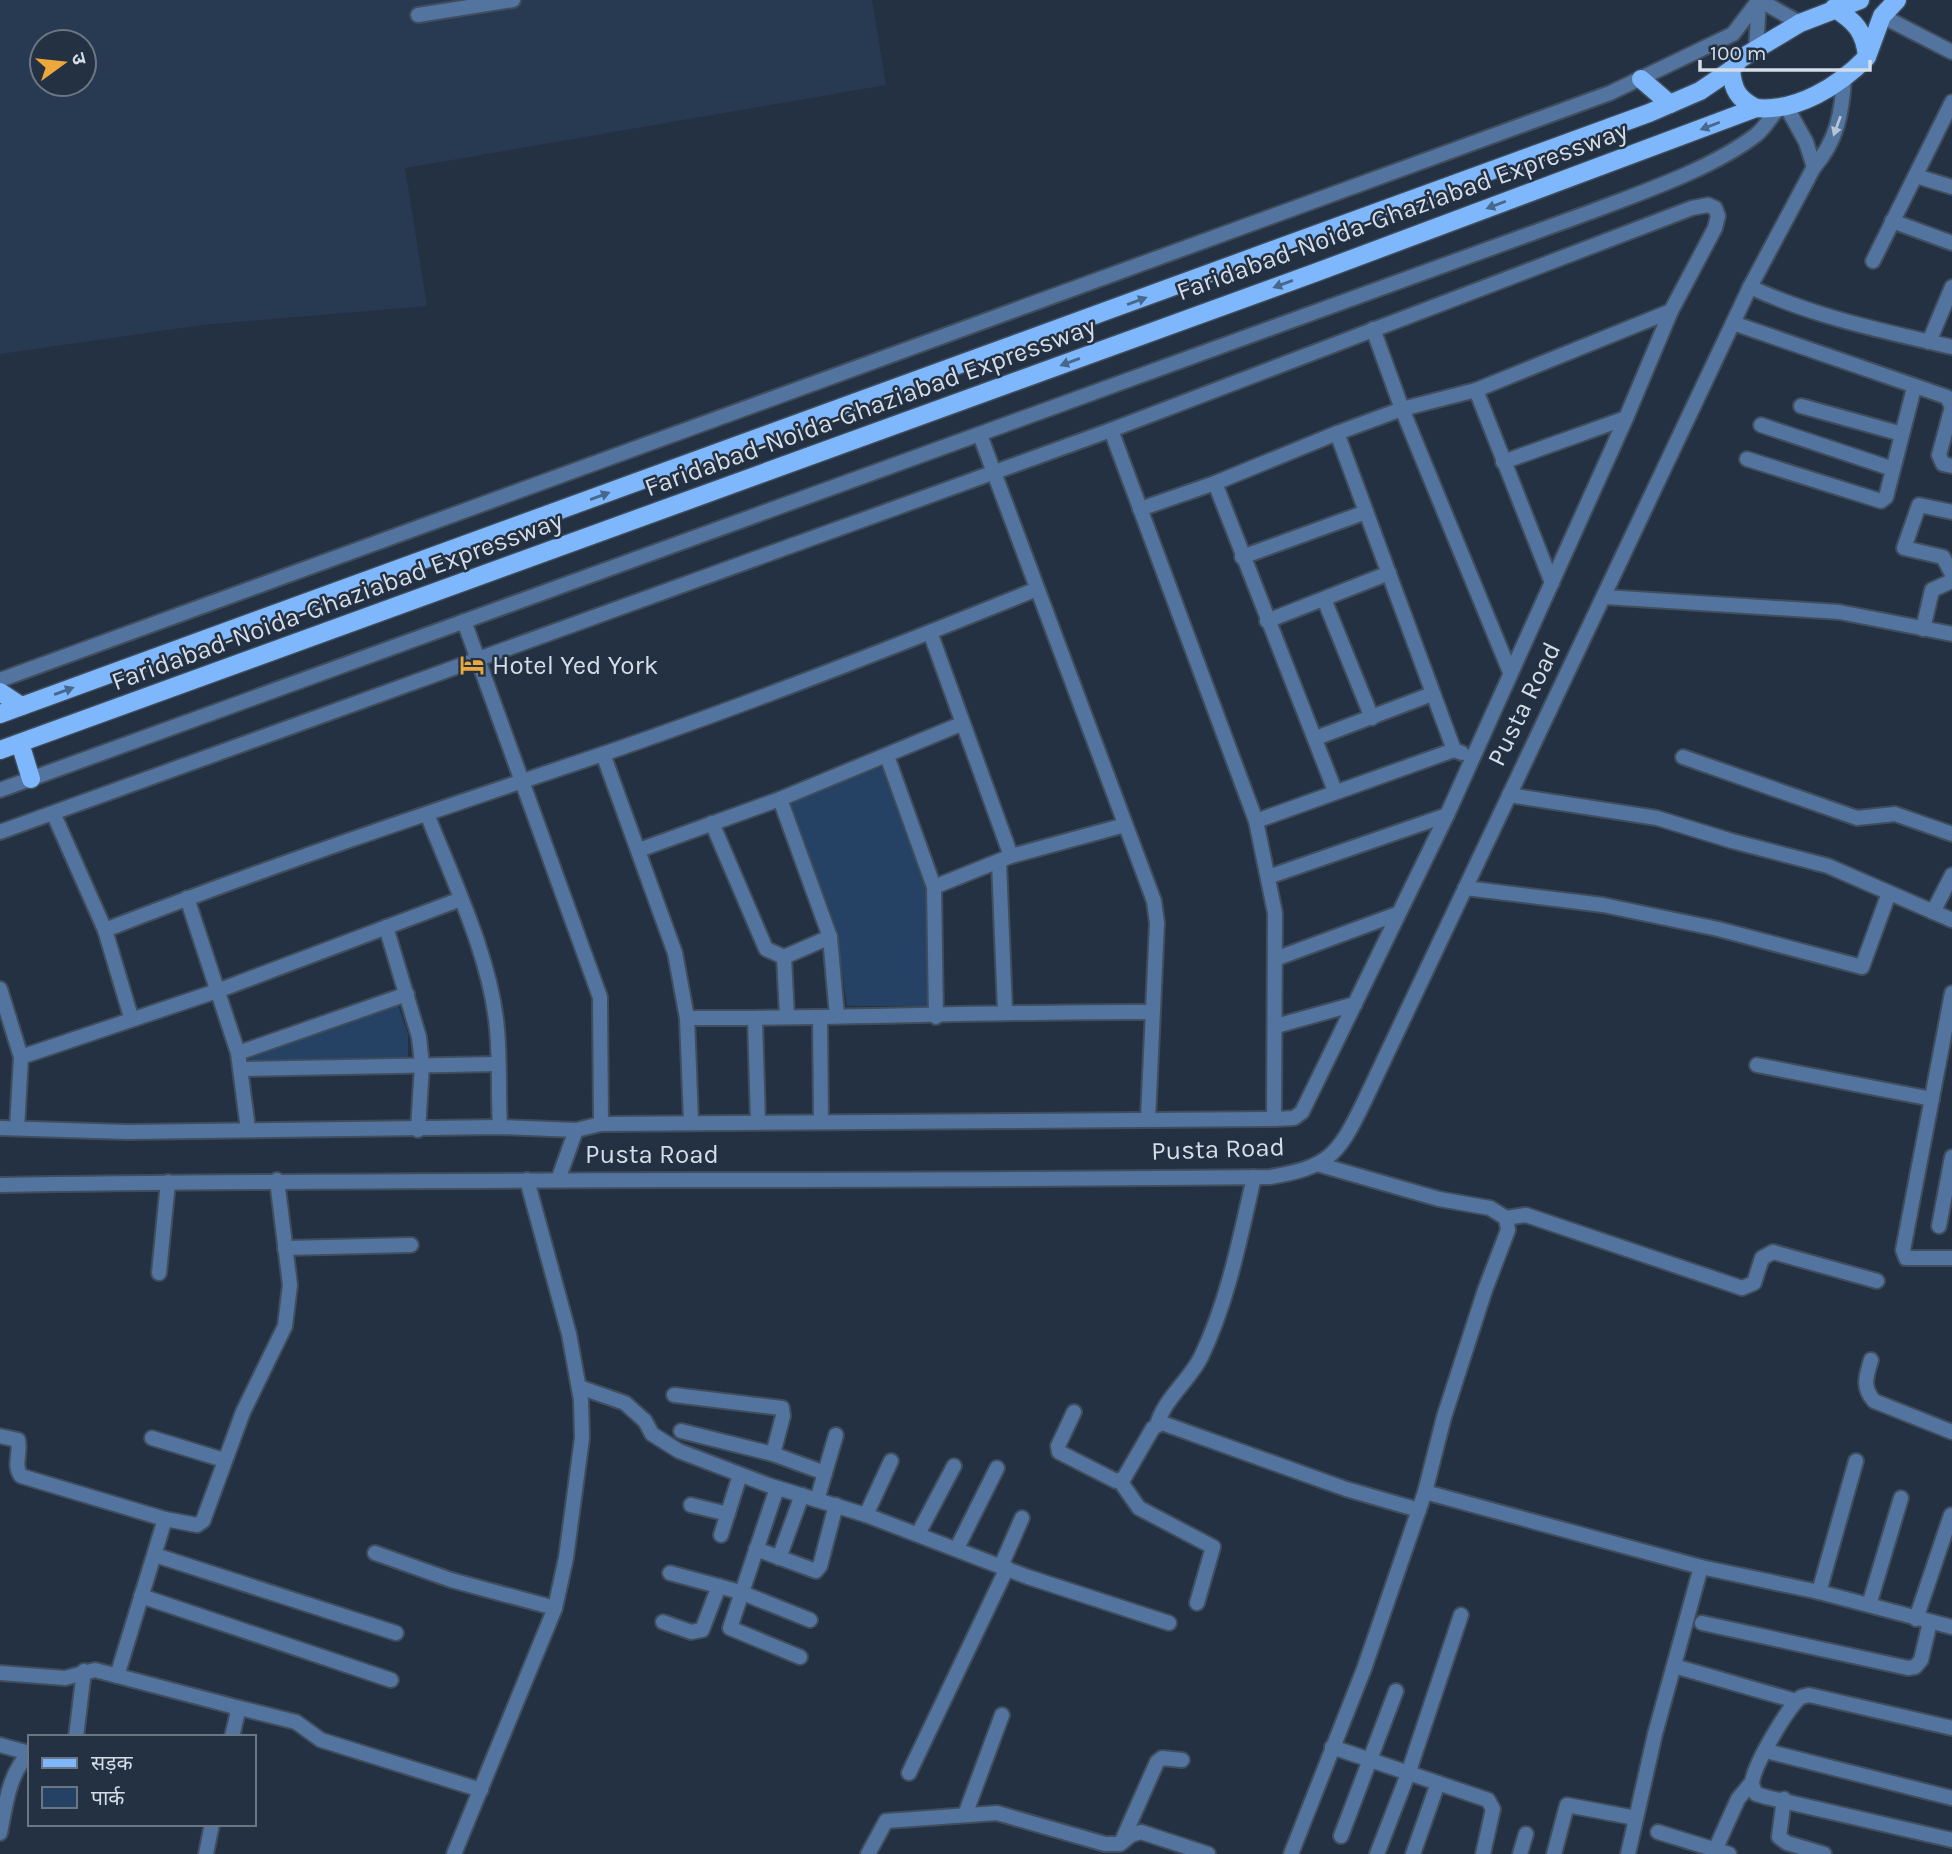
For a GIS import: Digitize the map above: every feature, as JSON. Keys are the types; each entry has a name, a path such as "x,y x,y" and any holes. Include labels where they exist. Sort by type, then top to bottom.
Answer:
{"main road":[{"name":"Faridabad-Noida-Ghaziabad Expressway","path":"0,714 1670,104 1700,91 1731,70 1740,59 1800,23 1860,0"},
{"path":"1781,108 1844,79 1867,57 1882,16 1897,0"},
{"path":"1834,8 1851,19 1866,37 1867,57"},
{"path":"1731,70 1733,88 1745,103 1756,108"},
{"path":"1641,79 1670,104"},
{"name":"Faridabad-Noida-Ghaziabad Expressway","path":"0,750 1317,272 1756,108 1781,108"},
{"path":"0,692 21,706"},
{"path":"20,743 31,779"}],"street":[{"path":"418,15 513,0"},
{"path":"1759,0 1800,23"},
{"path":"1756,50 1759,0"},
{"path":"0,680 1610,93 1733,34 1759,0"},
{"path":"1882,16 1952,52"},
{"name":"Pusta Road","path":"0,1185 277,1180 851,1182 1254,1177 1300,1172 1317,1164 1344,1142 1750,287 1814,167 1828,151 1842,111 1844,79"},
{"path":"1873,261 1952,102"},
{"path":"1746,141 1756,108"},
{"path":"0,790 1593,211 1677,178 1746,141 1757,134 1781,108 1806,142 1814,167"},
{"path":"1916,176 1952,187"},
{"path":"0,832 54,815 1111,430 1679,212 1708,205 1714,208 1718,216 1715,228 1671,311 1626,418 1447,814 1397,914 1310,1102 1294,1118 691,1121 601,1124 576,1130 500,1127 127,1132 0,1128"},
{"path":"1892,221 1952,243"},
{"path":"1750,287 1792,307 1952,347"},
{"path":"1929,342 1952,287"},
{"path":"1140,509 1215,483 1402,409 1476,390 1671,311"},
{"path":"1733,323 1951,401 1939,455 1943,464 1952,466"},
{"path":"1373,329 1402,409 1510,672"},
{"path":"1747,459 1877,501 1886,497 1914,387"},
{"path":"1476,390 1552,583"},
{"path":"1801,406 1902,434"},
{"path":"1503,462 1626,418"},
{"path":"1761,425 1893,469"},
{"path":"1111,430 1256,821 1275,914 1274,1119"},
{"path":"1337,433 1454,750"},
{"path":"980,435 1154,901 1157,923 1148,1119"},
{"path":"1215,483 1335,791"},
{"path":"1952,512 1919,505 1905,548 1943,557 1952,574"},
{"path":"1242,556 1366,512"},
{"path":"1267,621 1389,573"},
{"path":"1923,629 1932,590 1952,581"},
{"path":"105,930 523,778 603,754 930,632 1037,589"},
{"path":"1605,597 1839,612 1952,634"},
{"path":"1324,598 1372,718"},
{"path":"464,621 600,997 601,1124"},
{"path":"930,632 1005,859 1005,1011"},
{"path":"1316,738 1432,694"},
{"path":"639,850 780,799 961,724"},
{"path":"1256,821 1454,750 1473,758"},
{"path":"603,754 675,953 687,1018 691,1121"},
{"path":"887,756 934,887 936,1017"},
{"path":"1683,757 1857,818 1895,814 1952,834"},
{"path":"1509,795 1657,818 1828,866 1952,920"},
{"path":"780,799 830,937 838,1016"},
{"path":"427,814 461,899 492,1003 500,1127"},
{"path":"1268,877 1447,814"},
{"path":"54,815 105,930 131,1017"},
{"path":"712,823 765,949 773,955 784,957 830,937"},
{"path":"934,887 1005,859 1125,825"},
{"path":"1933,912 1952,875"},
{"path":"1465,888 1603,905 1718,929 1863,967 1889,893"},
{"path":"187,898 238,1053 248,1129"},
{"path":"21,1057 131,1017 217,991 461,899"},
{"path":"1275,959 1397,914"},
{"path":"386,927 417,1025 422,1065 418,1130"},
{"path":"784,957 787,1016"},
{"path":"0,989 21,1057 17,1128"},
{"path":"1952,993 1903,1250 1906,1258 1952,1258"},
{"path":"238,1053 407,994"},
{"path":"1276,1026 1355,1004"},
{"path":"687,1018 936,1017 1005,1011 1152,1012"},
{"path":"820,1018 821,1121"},
{"path":"755,1019 758,1122"},
{"path":"241,1069 497,1064"},
{"path":"1757,1065 1932,1099"},
{"path":"558,1180 576,1130"},
{"path":"1939,1226 1952,1157"},
{"path":"1317,1164 1439,1199 1490,1208 1506,1218 1526,1215 1742,1288 1754,1283 1762,1258 1773,1252 1877,1281"},
{"path":"1120,1480 1157,1425 1163,1409 1200,1358 1226,1294 1254,1177"},
{"path":"0,1436 18,1440 20,1449 16,1467 21,1476 165,1519 197,1525 203,1521 224,1460 285,1326 290,1285 277,1180"},
{"path":"454,1854 555,1608 566,1558 582,1438 579,1387 569,1334 527,1180"},
{"path":"159,1273 168,1182"},
{"path":"1291,1854 1364,1669 1419,1510 1444,1417 1485,1290 1508,1230 1506,1218"},
{"path":"285,1248 411,1245"},
{"path":"1871,1360 1865,1381 1867,1392 1874,1401 1952,1432"},
{"path":"579,1387 606,1394 625,1403 668,1446 740,1475 866,1515 1004,1567 1169,1623"},
{"path":"674,1395 782,1408 783,1416 773,1454"},
{"path":"1074,1412 1058,1446 1059,1452 1120,1480 1139,1508 1213,1547 1197,1604"},
{"path":"1157,1425 1166,1424 1346,1489 1419,1510"},
{"path":"681,1431 773,1454 825,1473"},
{"path":"779,1558 809,1498 825,1473 836,1435"},
{"path":"152,1438 224,1460"},
{"path":"866,1515 891,1461"},
{"path":"1819,1592 1856,1461"},
{"path":"918,1534 954,1466"},
{"path":"957,1548 997,1468"},
{"path":"721,1535 740,1475"},
{"path":"777,1488 730,1628 800,1657"},
{"path":"1425,1492 1701,1567 1819,1592 1952,1627"},
{"path":"1869,1605 1901,1499"},
{"path":"691,1504 727,1514"},
{"path":"756,1549 809,1570 819,1569 836,1506"},
{"path":"1702,1623 1908,1668 1916,1667 1921,1660 1923,1620 1951,1515"},
{"path":"909,1773 1004,1567 1023,1518"},
{"path":"117,1676 165,1519"},
{"path":"375,1553 451,1580 555,1608"},
{"path":"155,1555 396,1633"},
{"path":"1628,1854 1701,1567"},
{"path":"670,1573 740,1592 810,1620"},
{"path":"663,1622 691,1632 702,1630 719,1586"},
{"path":"141,1596 391,1680"},
{"path":"1377,1854 1408,1774 1461,1615"},
{"path":"1674,1665 1796,1701"},
{"path":"0,1673 65,1678 95,1670 296,1722 306,1732 321,1740 481,1790"},
{"path":"75,1735 85,1671"},
{"path":"1341,1836 1396,1691"},
{"path":"1658,1832 1722,1852 1738,1799 1752,1782 1766,1751 1796,1701 1809,1695 1952,1728"},
{"path":"233,1735 237,1718 236,1707"},
{"path":"965,1815 1002,1716"},
{"path":"0,1745 28,1752"},
{"path":"1332,1747 1492,1803 1483,1854"},
{"path":"1766,1751 1952,1798"},
{"path":"0,1833 4,1792 28,1755"},
{"path":"1120,1844 1157,1762 1162,1758 1182,1760"},
{"path":"1752,1782 1756,1794 1952,1840"},
{"path":"1413,1854 1438,1783"},
{"path":"1784,1800 1779,1837 1787,1843 1824,1854"},
{"path":"1554,1854 1567,1805 1636,1818"},
{"path":"869,1854 887,1821 997,1813 1105,1843 1120,1844 1131,1835 1141,1832 1208,1854"},
{"path":"206,1854 212,1826"},
{"path":"1520,1854 1526,1834"}],"shaded area":[{"path":"0,0 872,0 886,85 405,168 427,306 202,325 0,354"}],"green space":[{"path":"882,767 928,893 929,1006 847,1006 837,937 787,802"},
{"path":"398,1005 408,1034 408,1058 246,1060"}],"place":[{"name":"Hotel Yed York","path":"472,665"}]}
